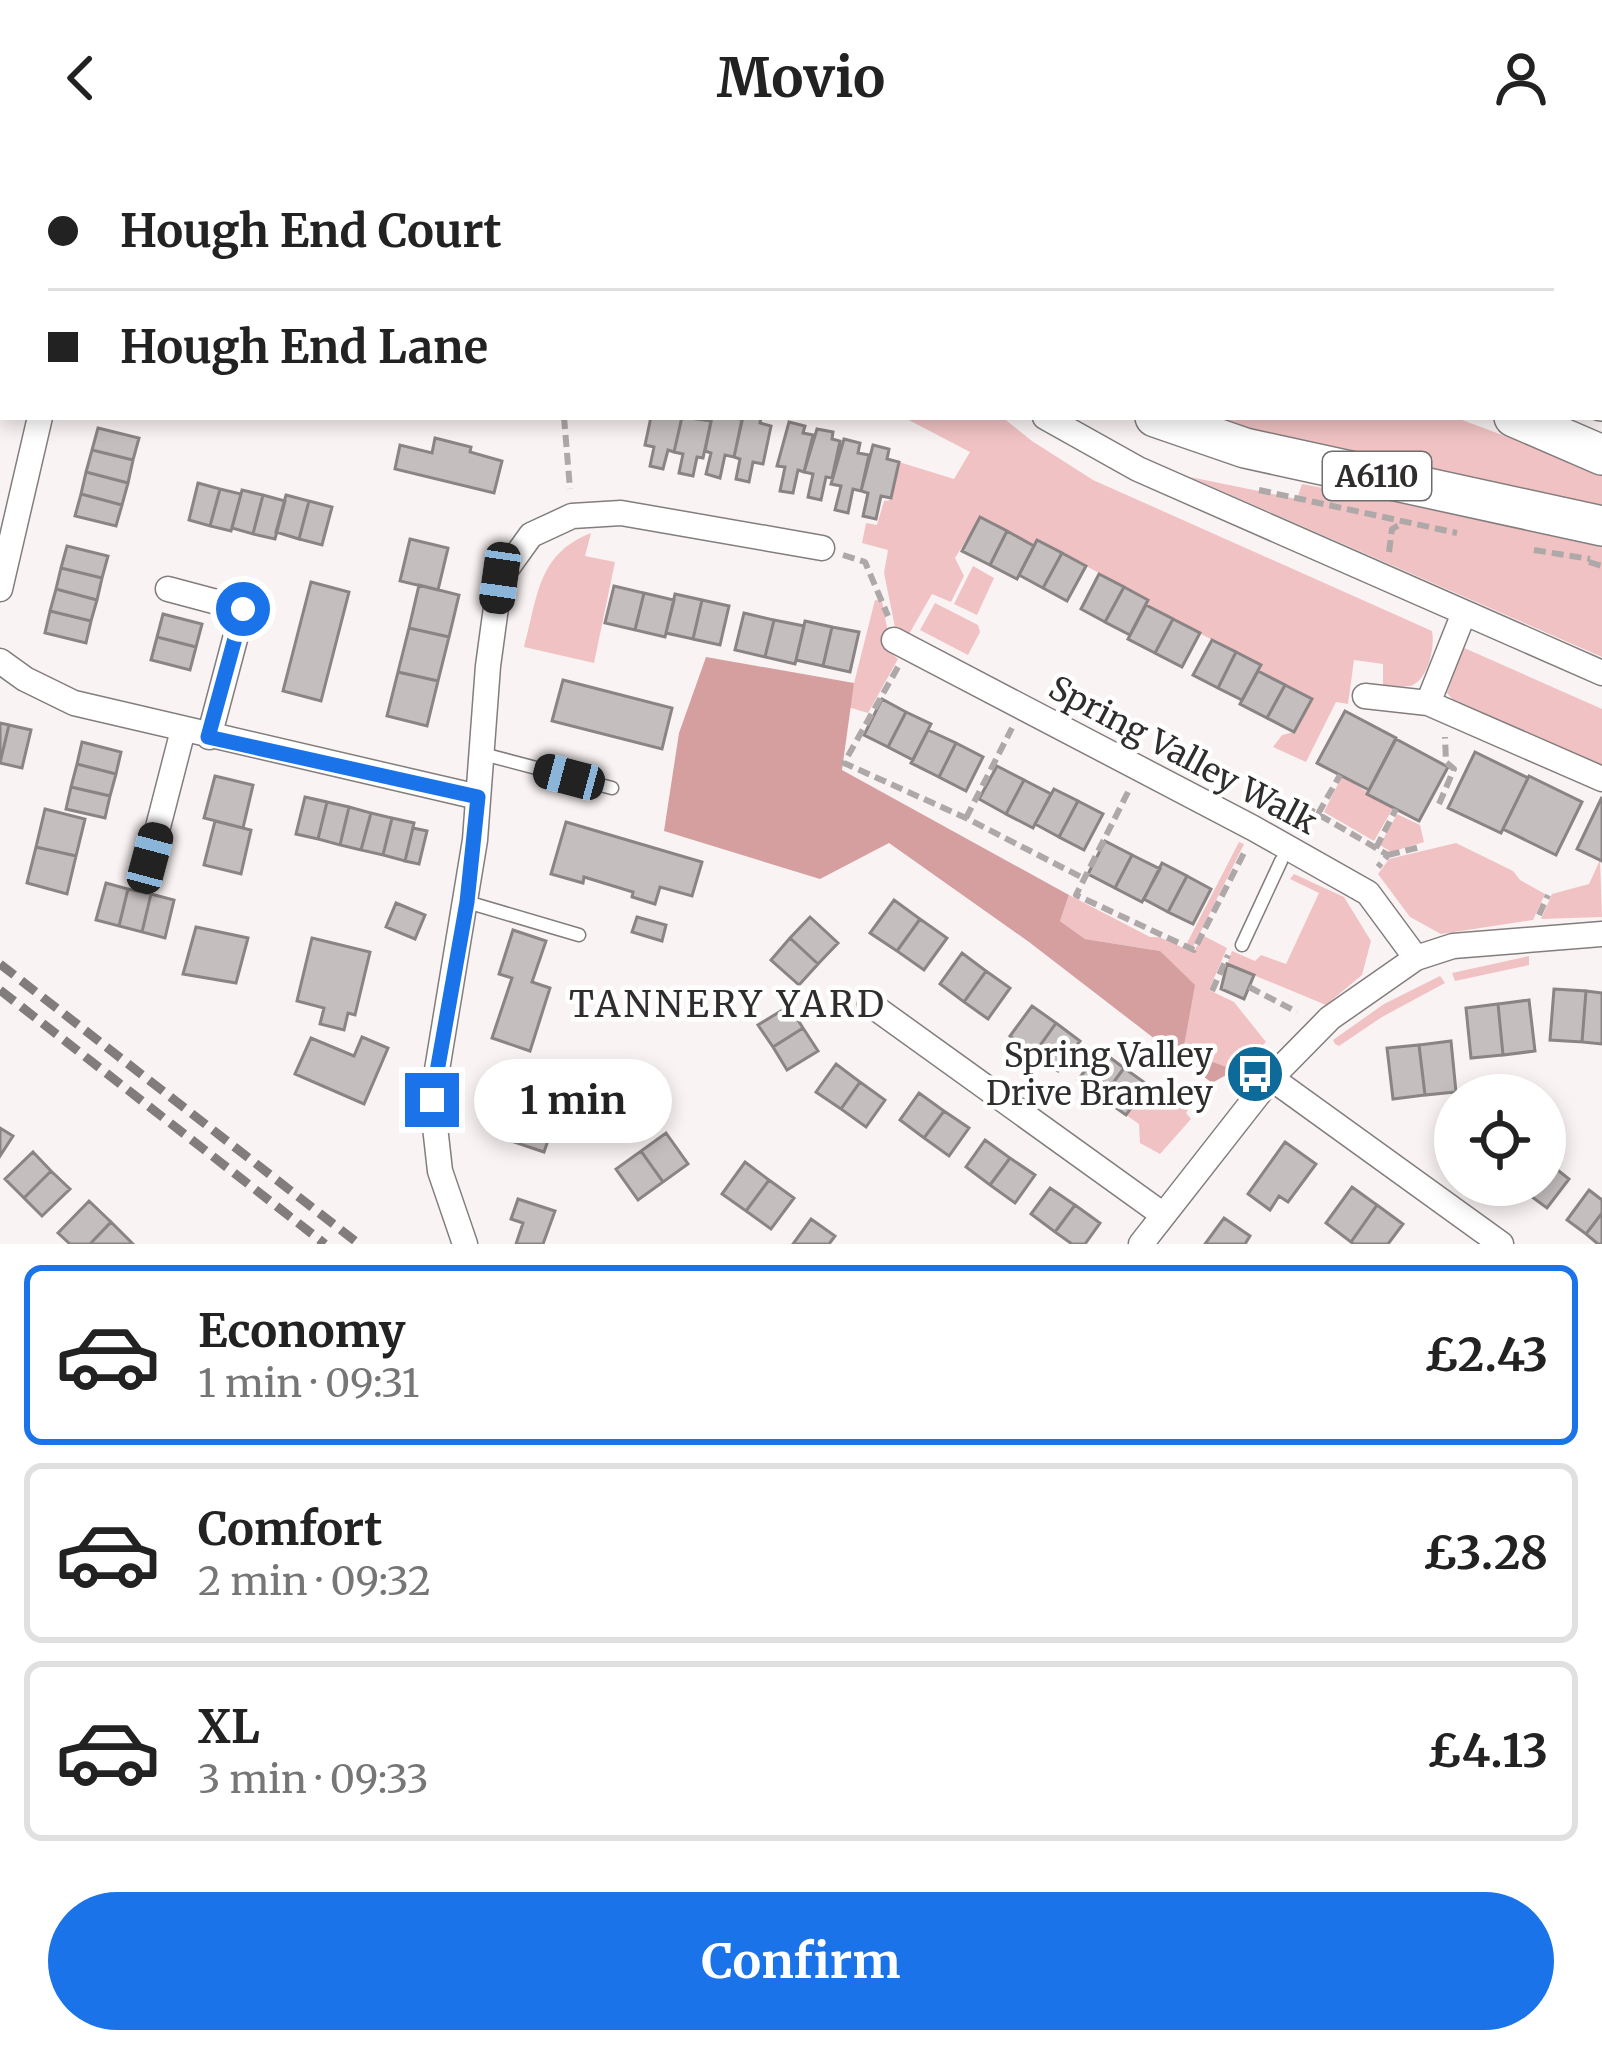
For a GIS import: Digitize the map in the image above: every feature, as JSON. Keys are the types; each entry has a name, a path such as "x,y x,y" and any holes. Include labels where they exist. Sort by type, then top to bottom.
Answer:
{"main road":[{"name":"A6110","path":"1164,420 1245,448 1597,538"},
{"path":"1521,420 1602,455"}],"street":[{"path":"0,590 39,420"},
{"path":"1050,420 1138,470 1602,673"},
{"path":"465,1244 440,1171 432,1100 467,902 500,578 531,535 572,516 622,513 822,548"},
{"path":"168,589 243,609 208,737"},
{"path":"1428,703 1464,613"},
{"name":"Spring Valley Walk","path":"899,649 1285,855 1368,893 1416,958"},
{"path":"0,661 74,704 478,797"},
{"path":"1366,696 1428,703 1602,778"},
{"path":"150,858 183,730"},
{"path":"1141,1244 1271,1078 1330,1018 1416,958 1453,946 1602,934"},
{"path":"1538,939 1544,966"},
{"path":"870,1004 1162,1214"},
{"path":"1271,1078 1501,1244"}],"lane":[{"path":"483,754 612,788"},
{"path":"1236,947 1285,855"},
{"path":"467,902 579,935"}],"path":[{"path":"564,420 572,516"},
{"path":"1228,509 1239,485 1467,535"},
{"path":"1528,548 1597,538 1602,566"},
{"path":"822,548 865,562 885,600 899,649 844,763 967,818 1083,878"},
{"path":"967,818 1019,714"},
{"path":"1438,805 1454,769 1447,762"},
{"path":"1318,814 1340,775"},
{"path":"1136,776 1076,895 1194,950 1250,841"},
{"path":"1304,806 1388,855"},
{"path":"1376,848 1396,809"},
{"path":"1372,875 1388,855 1420,847"},
{"path":"1213,991 1236,947"},
{"path":"1249,987 1311,1018"}],"shaded area":[{"path":"909,420 1006,420 1093,480 1432,631 1427,668 1413,685 1383,685 1383,664 1354,660 1348,704 1336,702 1306,762 1273,747 1282,735 1294,732 1311,698 1258,671 1260,665 1146,605 1147,599 1038,540 1034,546 980,518 955,558 964,576 951,602 932,594 905,641 897,637 884,573 888,550 862,543 866,523 877,525 884,501 890,500 899,462 954,479 970,452"},
{"path":"1204,420 1462,420 1602,472 1602,509"},
{"path":"1190,477 1297,499 1302,484 1513,523 1602,547 1602,657"},
{"path":"591,533 585,556 615,562 594,663 524,647 537,594 550,565 573,542"},
{"path":"973,566 994,578 977,615 954,604"},
{"path":"875,600 882,601 892,654 898,659 868,713 848,707"},
{"path":"935,603 978,625 980,632 968,655 920,630"},
{"path":"1462,647 1602,709 1602,766 1460,708 1447,693"},
{"path":"706,657 854,683 842,770 1069,895 1060,921 1085,939 1160,951 1195,985 1183,1051 1235,1070 1212,1083 1029,942 889,843 820,879 664,831 679,733"},
{"path":"1342,776 1393,808 1374,841 1324,812"},
{"path":"1397,814 1420,825 1424,842 1391,852 1380,845"},
{"path":"1239,842 1244,844 1193,947 1186,945"},
{"path":"1456,843 1513,871 1545,894 1533,920 1441,934 1410,917 1378,874 1389,859"},
{"path":"1600,860 1602,917 1541,919 1552,894 1589,884"},
{"path":"1294,874 1344,897 1371,941 1362,975 1326,1005 1227,964 1232,951 1255,961 1261,955 1286,964 1319,893 1290,879"},
{"path":"1069,895 1150,937 1193,952 1204,936 1227,948 1209,990 1234,1002 1266,1042 1235,1070 1183,1051 1160,951 1085,939 1060,921"},
{"path":"1529,956 1529,965 1455,981 1452,973"},
{"path":"1440,976 1445,983 1339,1046 1335,1044 1333,1040 1384,1004"},
{"path":"1187,1086 1198,1094 1186,1113 1191,1119 1160,1154 1140,1143 1139,1124 1126,1115 1148,1095 1170,1096"}],"building":[{"path":"650,420 681,420 674,452 668,450 663,469 650,466 654,447 645,445"},
{"path":"681,420 711,421 703,458 697,457 693,476 679,473 683,454 674,452"},
{"path":"711,420 742,420 734,457 725,455 720,478 706,474 711,453 705,451"},
{"path":"742,420 760,420 771,426 763,464 753,462 749,482 736,479 740,459 734,457"},
{"path":"789,422 805,426 803,433 813,435 793,493 780,491 785,467 777,466"},
{"path":"98,428 139,438 133,460 92,450"},
{"path":"817,429 833,432 832,439 840,441 832,478 826,477 821,500 808,497 813,474 804,472"},
{"path":"435,438 502,461 494,493 395,469 400,445 432,453"},
{"path":"844,439 860,443 858,453 869,455 861,491 853,489 848,513 835,510 841,486 831,484"},
{"path":"873,445 889,449 887,459 899,462 891,498 881,496 876,519 863,516 868,493 861,491"},
{"path":"92,450 133,460 128,483 86,472"},
{"path":"86,472 128,483 122,505 81,494"},
{"path":"198,483 220,489 210,526 189,520"},
{"path":"220,489 241,494 231,531 210,526"},
{"path":"242,490 263,495 253,534 232,528"},
{"path":"81,494 122,505 116,526 75,516"},
{"path":"263,495 285,501 275,539 253,534"},
{"path":"286,495 309,501 299,539 276,532"},
{"path":"309,501 332,507 322,545 299,539"},
{"path":"980,517 1007,531 990,565 962,551"},
{"path":"1007,531 1034,546 1017,579 990,565"},
{"path":"410,539 448,548 438,590 400,581"},
{"path":"1037,540 1062,553 1043,588 1019,575"},
{"path":"67,546 108,556 102,578 61,568"},
{"path":"1062,553 1086,566 1067,601 1043,588"},
{"path":"61,568 102,578 97,600 56,589"},
{"path":"1099,574 1124,587 1105,622 1081,609"},
{"path":"311,582 349,592 321,701 283,691"},
{"path":"419,585 459,595 449,637 409,628"},
{"path":"614,586 644,593 635,630 605,623"},
{"path":"1124,587 1148,600 1130,635 1105,622"},
{"path":"56,589 97,600 91,621 50,611"},
{"path":"644,593 674,600 665,637 635,630"},
{"path":"675,594 702,600 693,639 666,633"},
{"path":"702,600 729,606 720,645 693,639"},
{"path":"1146,605 1173,619 1155,653 1128,639"},
{"path":"50,611 91,621 86,643 45,633"},
{"path":"744,613 774,620 765,657 735,650"},
{"path":"163,614 202,624 196,647 157,637"},
{"path":"1173,619 1200,633 1182,667 1155,653"},
{"path":"774,620 804,626 795,664 765,657"},
{"path":"805,621 832,627 823,666 796,660"},
{"path":"832,627 859,632 850,672 823,666"},
{"path":"409,628 449,637 438,681 398,672"},
{"path":"157,637 196,647 190,670 151,660"},
{"path":"1212,640 1236,652 1218,688 1193,675"},
{"path":"1236,652 1261,665 1242,700 1218,688"},
{"path":"1258,671 1285,685 1267,718 1240,704"},
{"path":"398,672 438,681 427,726 387,716"},
{"path":"563,680 672,708 662,749 552,721"},
{"path":"1285,685 1312,699 1294,732 1267,718"},
{"path":"882,699 906,712 888,747 864,735"},
{"path":"1345,711 1396,738 1369,790 1317,763"},
{"path":"906,712 931,724 913,760 888,747"},
{"path":"0,723 9,725 0,763"},
{"path":"9,725 31,730 22,768 0,763"},
{"path":"928,730 956,743 939,777 911,763"},
{"path":"1396,739 1448,767 1419,821 1367,794"},
{"path":"82,742 121,752 116,774 77,764"},
{"path":"956,743 983,757 966,791 939,777"},
{"path":"1475,752 1528,778 1501,833 1448,808"},
{"path":"77,764 116,774 110,796 71,787"},
{"path":"997,766 1024,780 1006,814 979,799"},
{"path":"215,776 253,785 243,828 204,818"},
{"path":"1529,776 1582,802 1556,855 1503,829"},
{"path":"1024,780 1051,794 1033,828 1006,814"},
{"path":"71,787 110,796 105,818 66,809"},
{"path":"1054,789 1078,801 1059,837 1035,824"},
{"path":"305,797 327,802 318,839 296,834"},
{"path":"1602,797 1602,861 1577,849"},
{"path":"1078,801 1103,814 1084,850 1059,837"},
{"path":"327,802 349,807 340,845 318,839"},
{"path":"349,807 371,813 361,850 340,845"},
{"path":"45,809 85,819 76,856 36,847"},
{"path":"371,813 392,818 383,855 361,850"},
{"path":"392,818 414,823 405,861 383,855"},
{"path":"215,821 251,830 241,874 204,865"},
{"path":"566,822 702,862 692,896 660,887 655,904 584,877 583,883 551,874"},
{"path":"413,828 427,831 419,864 405,861"},
{"path":"1105,841 1132,855 1115,888 1088,874"},
{"path":"36,847 76,856 67,894 27,883"},
{"path":"1132,855 1160,869 1142,902 1115,888"},
{"path":"1162,863 1187,876 1168,912 1144,899"},
{"path":"1187,876 1211,889 1193,924 1168,912"},
{"path":"106,883 128,889 119,926 96,920"},
{"path":"128,889 151,894 142,932 119,926"},
{"path":"151,894 174,900 165,938 142,932"},
{"path":"894,900 920,919 897,951 870,933"},
{"path":"396,903 425,915 415,939 386,927"},
{"path":"637,917 666,925 662,941 632,932"},
{"path":"810,917 838,943 818,964 790,938"},
{"path":"920,919 947,938 924,970 897,951"},
{"path":"196,927 248,938 236,983 183,974"},
{"path":"513,930 546,941 532,982 550,988 530,1051 492,1038 512,978 499,974"},
{"path":"312,938 370,952 355,1015 348,1013 344,1030 320,1024 324,1008 297,1001"},
{"path":"790,938 818,964 799,985 771,960"},
{"path":"962,953 986,971 964,1002 940,984"},
{"path":"1227,964 1254,975 1244,999 1221,989"},
{"path":"986,971 1010,988 988,1019 964,1002"},
{"path":"1554,989 1586,991 1582,1042 1550,1040"},
{"path":"1586,991 1602,993 1602,1044 1582,1042"},
{"path":"1529,1000 1535,1051 1503,1055 1498,1004"},
{"path":"1498,1004 1503,1055 1471,1058 1466,1008"},
{"path":"789,1006 803,1028 773,1047 758,1025"},
{"path":"1032,1006 1056,1023 1034,1054 1010,1036"},
{"path":"1056,1023 1080,1041 1058,1071 1034,1054"},
{"path":"803,1028 818,1051 787,1070 773,1047"},
{"path":"362,1037 388,1048 364,1104 295,1074 311,1038 354,1056"},
{"path":"1451,1041 1454,1074 1434,1074 1434,1094 1425,1095 1419,1045"},
{"path":"1419,1045 1425,1095 1393,1099 1387,1048"},
{"path":"1100,1050 1124,1068 1102,1098 1078,1080"},
{"path":"836,1064 860,1082 841,1109 816,1092"},
{"path":"1124,1068 1148,1085 1126,1115 1102,1098"},
{"path":"524,1074 566,1088 544,1152 502,1138"},
{"path":"860,1082 885,1100 866,1127 841,1109"},
{"path":"919,1093 944,1111 924,1138 900,1120"},
{"path":"944,1111 969,1128 949,1156 924,1138"},
{"path":"0,1128 13,1136 0,1156"},
{"path":"666,1133 688,1164 663,1182 641,1151"},
{"path":"985,1140 1010,1158 990,1185 966,1167"},
{"path":"1285,1142 1316,1164 1288,1202 1279,1196 1270,1210 1248,1194"},
{"path":"641,1151 663,1182 638,1200 616,1169"},
{"path":"33,1152 51,1171 24,1198 5,1179"},
{"path":"1010,1158 1035,1175 1015,1203 990,1185"},
{"path":"745,1162 769,1180 746,1211 722,1194"},
{"path":"51,1171 70,1189 42,1216 24,1198"},
{"path":"769,1180 794,1198 771,1229 746,1211"},
{"path":"1352,1187 1377,1205 1351,1242 1326,1223"},
{"path":"1050,1188 1075,1205 1055,1232 1031,1214"},
{"path":"1589,1190 1602,1200 1602,1213 1586,1234 1567,1220"},
{"path":"518,1199 555,1211 543,1244 516,1244 523,1223 511,1219"},
{"path":"89,1201 111,1222 90,1244 70,1244 58,1233"},
{"path":"1075,1205 1100,1223 1085,1244 1072,1244 1055,1232"},
{"path":"1377,1205 1403,1224 1388,1244 1354,1244 1351,1242"},
{"path":"1602,1213 1602,1244 1598,1244 1586,1234"},
{"path":"1224,1218 1250,1236 1245,1244 1205,1244"},
{"path":"811,1219 835,1236 829,1244 793,1244"},
{"path":"111,1222 133,1244 90,1244"}],"railway":[{"path":"0,964 359,1244"},
{"path":"0,990 325,1244"}],"place":[{"name":"Spring Valley Drive Bramley","path":"1255,1074"}],"district":[{"name":"TANNERY YARD","path":"728,1004"}],"route":[{"path":"243,609 208,737 478,797 467,902 432,1100"}]}
